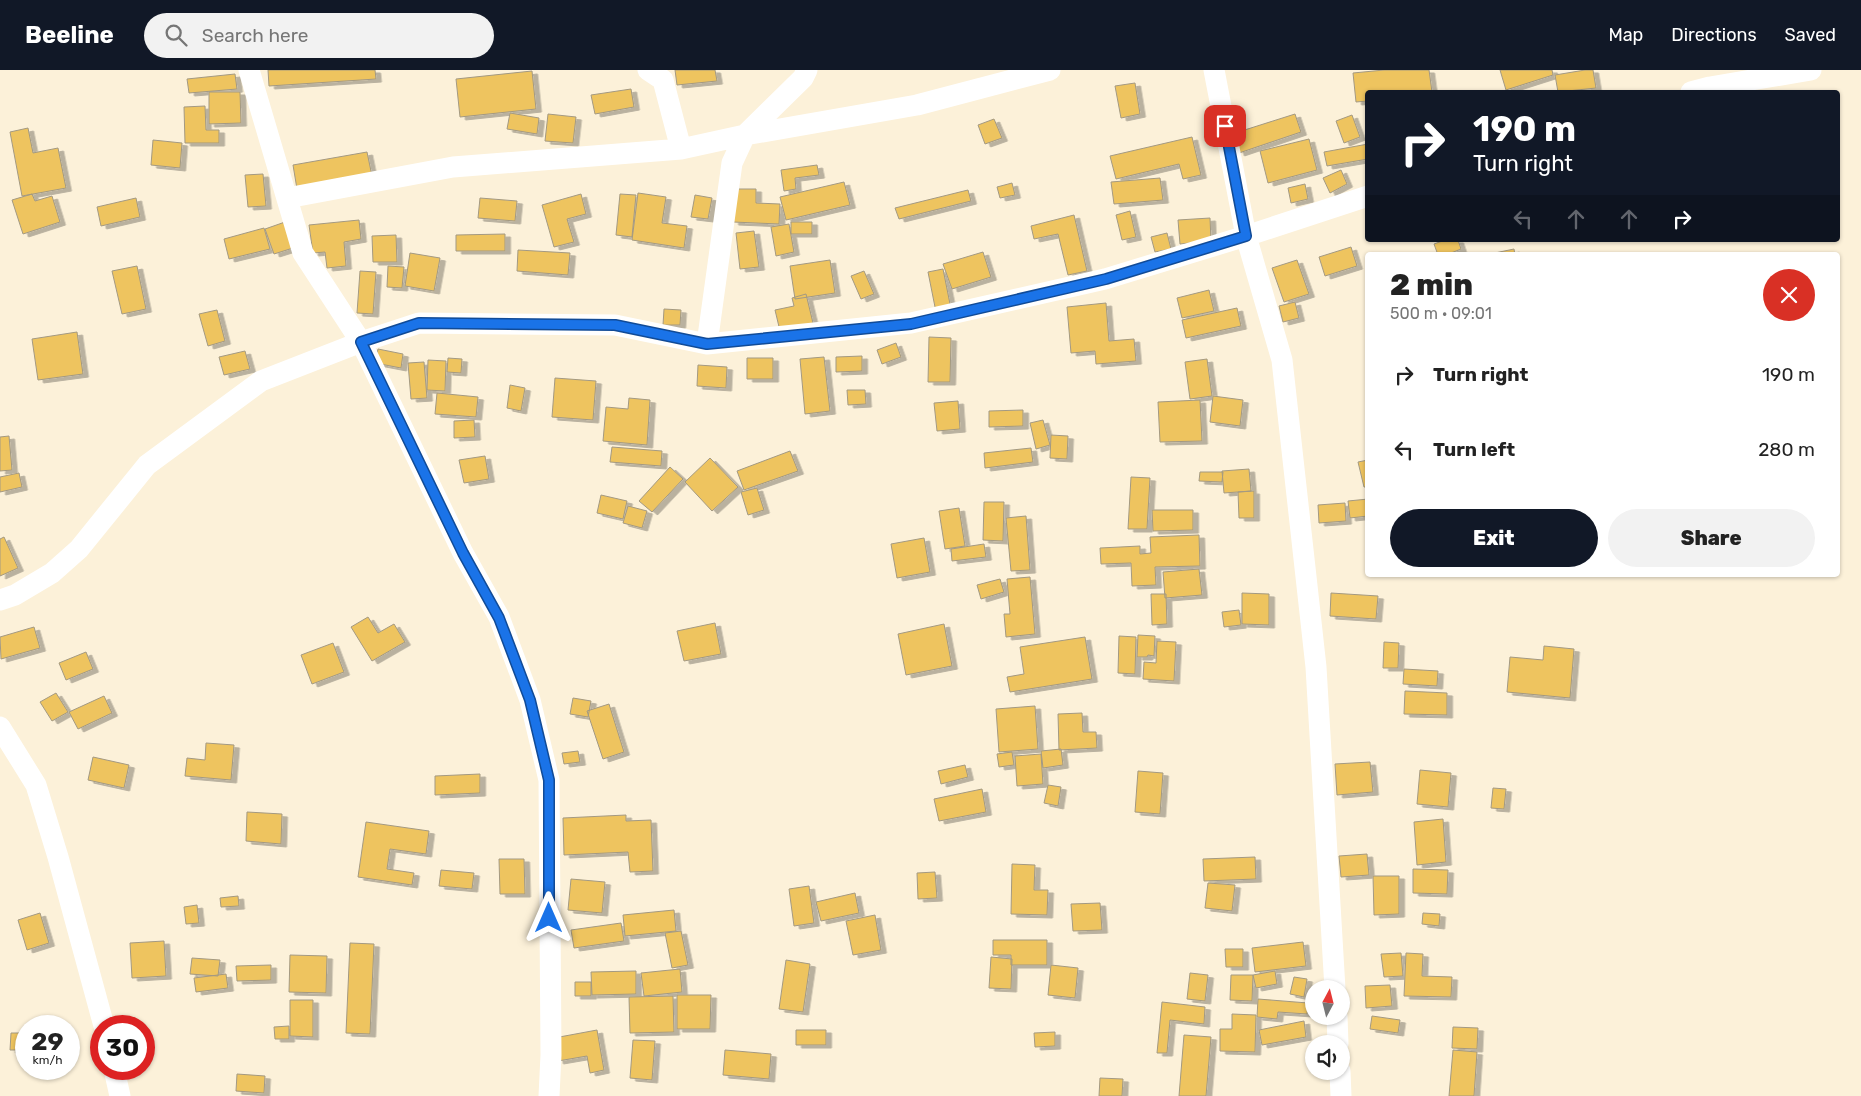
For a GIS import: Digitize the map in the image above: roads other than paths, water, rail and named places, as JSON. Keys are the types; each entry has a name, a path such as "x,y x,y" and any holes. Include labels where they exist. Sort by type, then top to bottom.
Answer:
{"street":[{"path":"249,70 303,253 361,342 463,553 499,618 530,700 549,780 551,1055 548,1096"},
{"path":"648,70 663,80 681,149"},
{"path":"287,198 453,166 681,149 745,135 917,105 1050,70"},
{"path":"1214,70 1246,236 1282,360 1316,667 1334,980"},
{"path":"1699,90 1811,70"},
{"path":"707,344 732,163 745,135 804,73"},
{"path":"0,600 15,595 52,573 79,549 147,465 261,381 361,342 419,323 615,325 707,344 911,324 1106,279 1365,197"},
{"path":"0,727 36,785 58,857 101,1015"},
{"path":"116,1080 120,1096"},
{"path":"1340,1080 1341,1096"}]}
